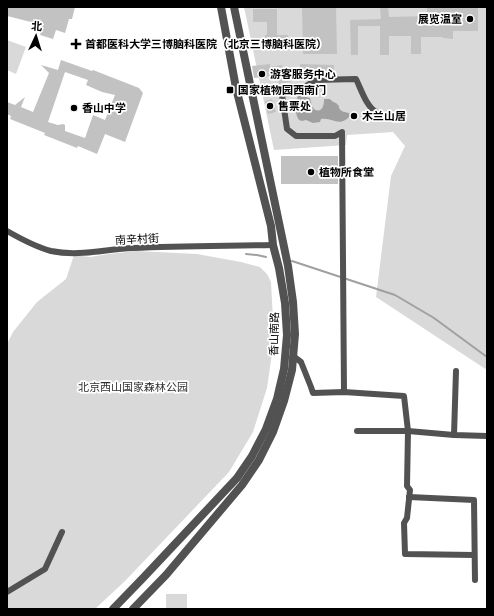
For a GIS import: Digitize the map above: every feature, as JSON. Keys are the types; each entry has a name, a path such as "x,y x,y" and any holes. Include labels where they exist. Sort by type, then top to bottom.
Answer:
{"street":[{"name":"香山南路","path":"113,609 144,578 237,478 252,456 266,429 277,399 284,369 287,335 285,303 279,268 273,245 271,226 236,88 221,7"},
{"name":"香山南路","path":"133,609 166,575 222,510 242,485 259,460 273,432 284,401 292,370 295,334 293,302 288,266 234,7"},
{"path":"344,392 342,132 335,136 296,136 286,129 282,95 291,86 305,87 315,80 356,79 365,100 375,112 398,118"},
{"name":"南辛村街","path":"7,231 34,245 66,253 85,253 131,248 273,245"},
{"path":"293,356 301,362 313,394 344,392 404,396 408,431 407,486 410,490 407,518 404,523 405,554 474,555"},
{"path":"454,435 456,371"},
{"path":"358,430 408,431 487,436"},
{"path":"409,498 474,500 475,580"},
{"path":"7,592 45,569 62,532"}],"green space":[{"path":"244,7 487,7 487,370 376,297 391,176 405,146 393,132 347,135 346,145 274,150"},
{"path":"7,40 26,47 16,74 7,70"},
{"name":"北京西山国家森林公园","path":"136,251 197,254 260,267 267,274 271,282 274,339 267,388 253,432 229,472 125,581 95,609 7,609 7,344 13,332 37,302 66,279 74,255 90,257"},
{"path":"166,594 187,594 187,609 166,609"}],"shaded area":[{"path":"301,92 303,92 306,97 310,98 312,107 316,110 322,108 324,99 330,99 339,106 343,112 349,113 350,116 339,122 321,119 320,122 313,123 306,120 299,120 296,112 296,103"}],"building":[{"path":"7,7 75,7 72,19 69,19 65,33 56,30 53,39 40,35 43,25 7,16"},
{"path":"302,7 336,7 337,54 303,54"},
{"path":"380,7 388,7 389,17 427,16 427,7 478,7 478,31 453,31 453,39 443,37 421,37 421,54 411,54 411,36 389,36 389,55 380,55 380,26 358,26 358,55 351,55 350,20 381,19"},
{"path":"253,9 277,9 277,35 288,35 288,49 265,49 267,22 253,22"},
{"path":"61,60 92,71 93,70 139,88 143,93 125,142 105,134 97,154 44,135 45,133 10,119 11,116 7,114 7,102 15,105 25,97 21,107 33,112 49,73 41,65 58,70","holes":["65,72 88,80 86,85 102,92 115,95 105,120 93,115 85,138 65,131 65,125 63,124 58,125 48,122"]},
{"name":"游客服务中心","path":"270,64 270,67 282,65 284,73 288,72 291,82 279,84 277,75 254,78 252,66"},
{"path":"300,64 334,65 334,74 300,74"},
{"name":"售票处","path":"272,99 276,112 268,114 265,101"},
{"name":"植物所食堂","path":"281,156 338,156 338,184 281,184"}],"waterway":[{"path":"246,254 266,257"},
{"path":"292,261 395,295 434,318 487,357"}],"place":[{"name":"展览温室","path":"470,19"},
{"name":"首都医科大学三博脑科医院（北京三博脑科医院）","path":"76,44"},
{"name":"游客服务中心","path":"262,74"},
{"name":"国家植物园西南门","path":"230,90"},
{"name":"售票处","path":"270,106"},
{"name":"香山中学","path":"74,108"},
{"name":"木兰山居","path":"354,116"},
{"name":"植物所食堂","path":"311,172"}]}
